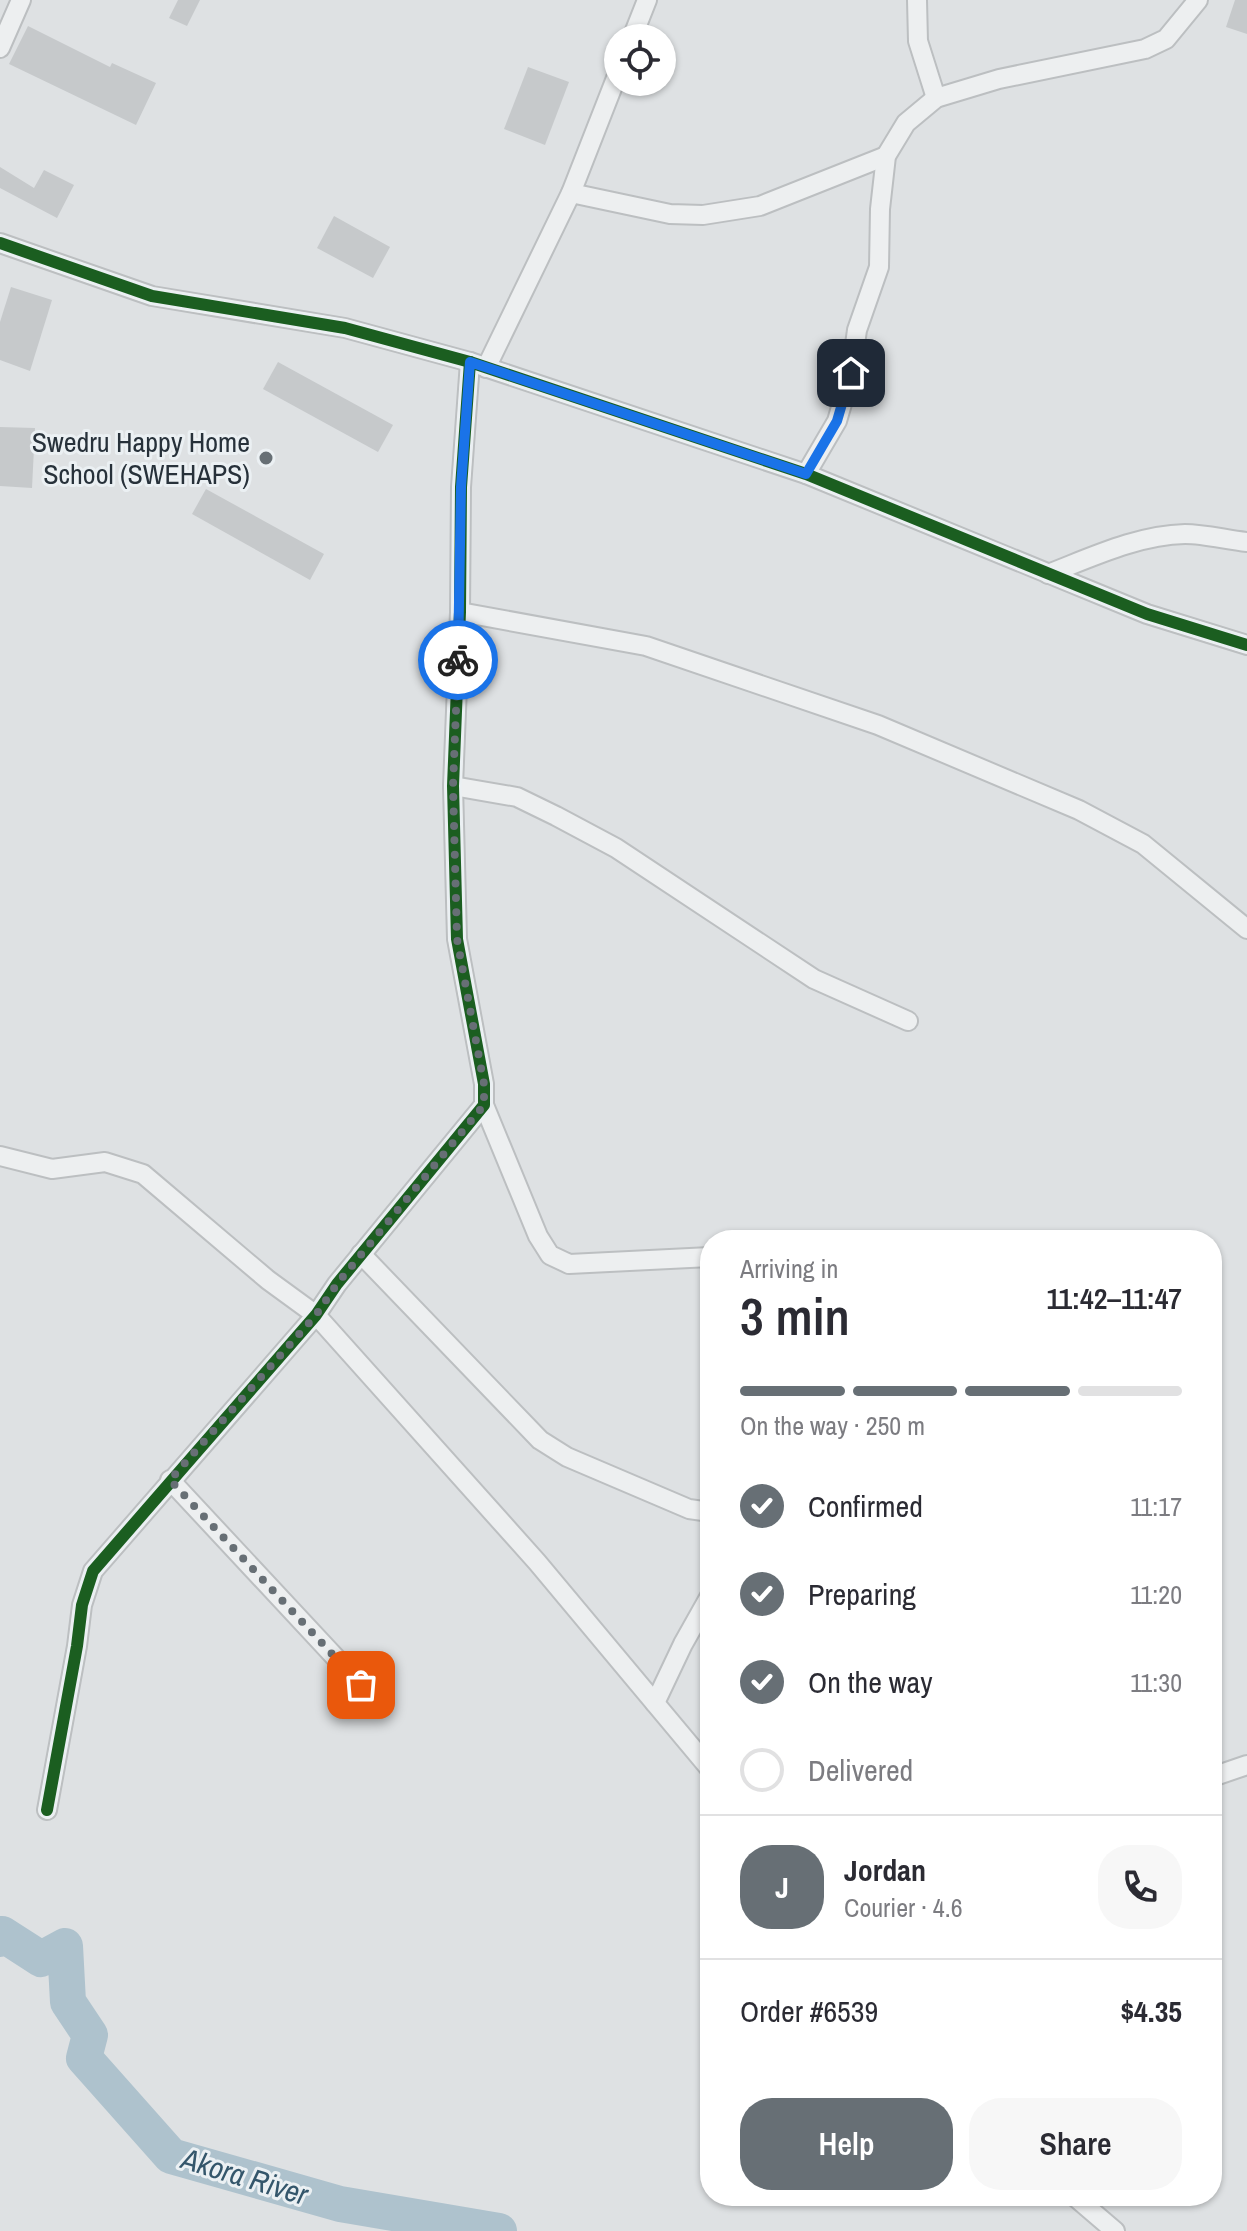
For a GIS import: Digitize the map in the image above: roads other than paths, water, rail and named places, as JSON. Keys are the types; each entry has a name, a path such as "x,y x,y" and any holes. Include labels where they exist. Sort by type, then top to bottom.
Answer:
{"street":[{"path":"0,48 21,0"},
{"path":"638,24 647,0"},
{"path":"917,0 918,41 936,98"},
{"path":"806,474 837,421 851,373 857,330 879,267 880,209 886,156 906,123 936,98 999,79 1145,49 1166,39 1198,0"},
{"path":"609,96 571,193 478,365 461,487 453,786 457,939 482,1072 484,1105 538,1236 550,1255 569,1264 700,1257"},
{"path":"571,193 670,214 703,215 760,206 886,156"},
{"path":"0,243 152,296 345,328 478,365 806,474 1147,614 1247,645"},
{"path":"1048,574 1107,551 1162,536 1188,534 1247,542"},
{"path":"460,612 646,646 878,725 1079,810 1143,844 1247,929"},
{"path":"453,786 517,797 556,816 616,848 814,979 908,1021"},
{"path":"47,1810 82,1605 93,1571 316,1315 361,1254 484,1105"},
{"path":"0,1156 52,1169 105,1162 143,1174 268,1280 316,1315 537,1562 700,1757"},
{"path":"361,1254 540,1440 567,1457 689,1509 700,1511"},
{"path":"170,1480 361,1685"},
{"path":"655,1703 700,1615"},
{"path":"1222,1774 1247,1765"},
{"path":"1086,2206 1115,2231"}],"waterway":[{"name":"Akora River","path":"0,1939 2,1934 41,1959 65,1946 68,2002 90,2035 84,2058 171,2156 340,2204 499,2231"}],"place":[{"name":"Swedru Happy Home School (SWEHAPS)","path":"266,458"}]}
